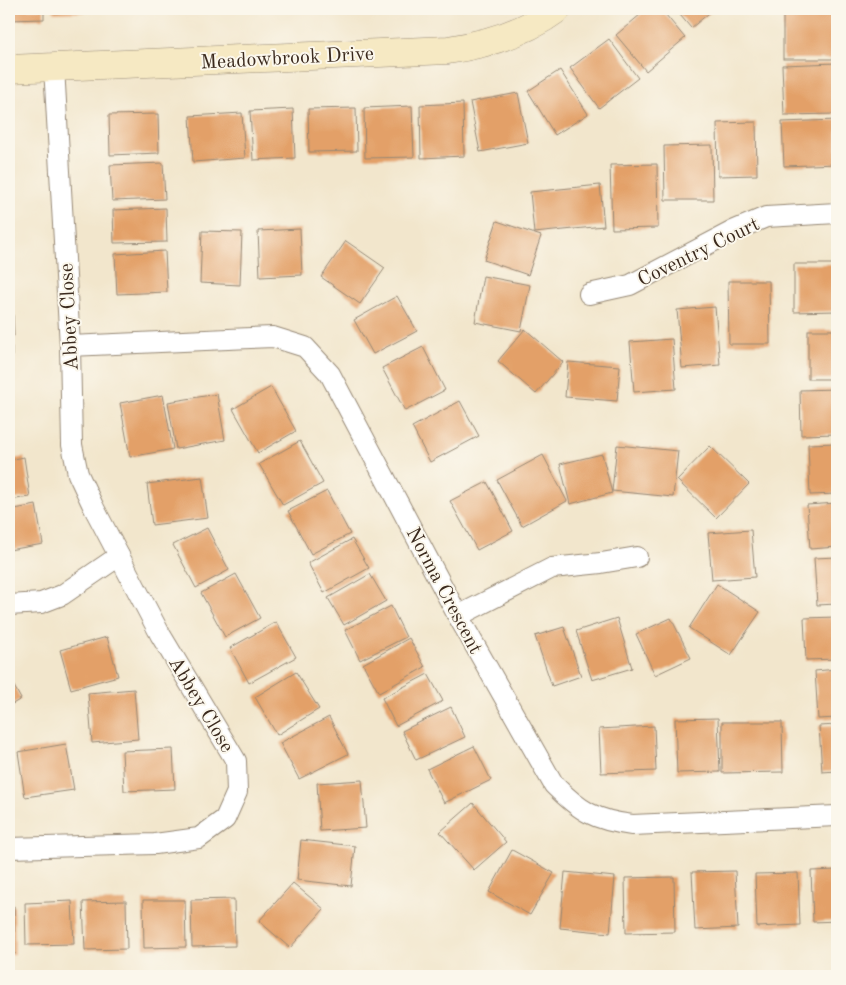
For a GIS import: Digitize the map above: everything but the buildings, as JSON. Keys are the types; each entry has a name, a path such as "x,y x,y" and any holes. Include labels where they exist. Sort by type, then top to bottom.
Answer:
{"street":[{"name":"Meadowbrook Drive","path":"9,69 448,50 504,38 557,9"},
{"name":"Abbey Close","path":"9,848 155,844 199,838 225,819 237,792 236,761 160,634 78,474 72,445 70,346 54,67"},
{"name":"Coventry Court","path":"589,294 630,285 733,231 766,218 837,213"},
{"name":"Norma Crescent","path":"70,346 273,336 305,347 330,374 458,616 554,785 570,801 593,816 610,822 632,825 837,816"},
{"path":"9,605 41,603 62,595 119,556"},
{"path":"458,616 552,568 637,557"}]}
